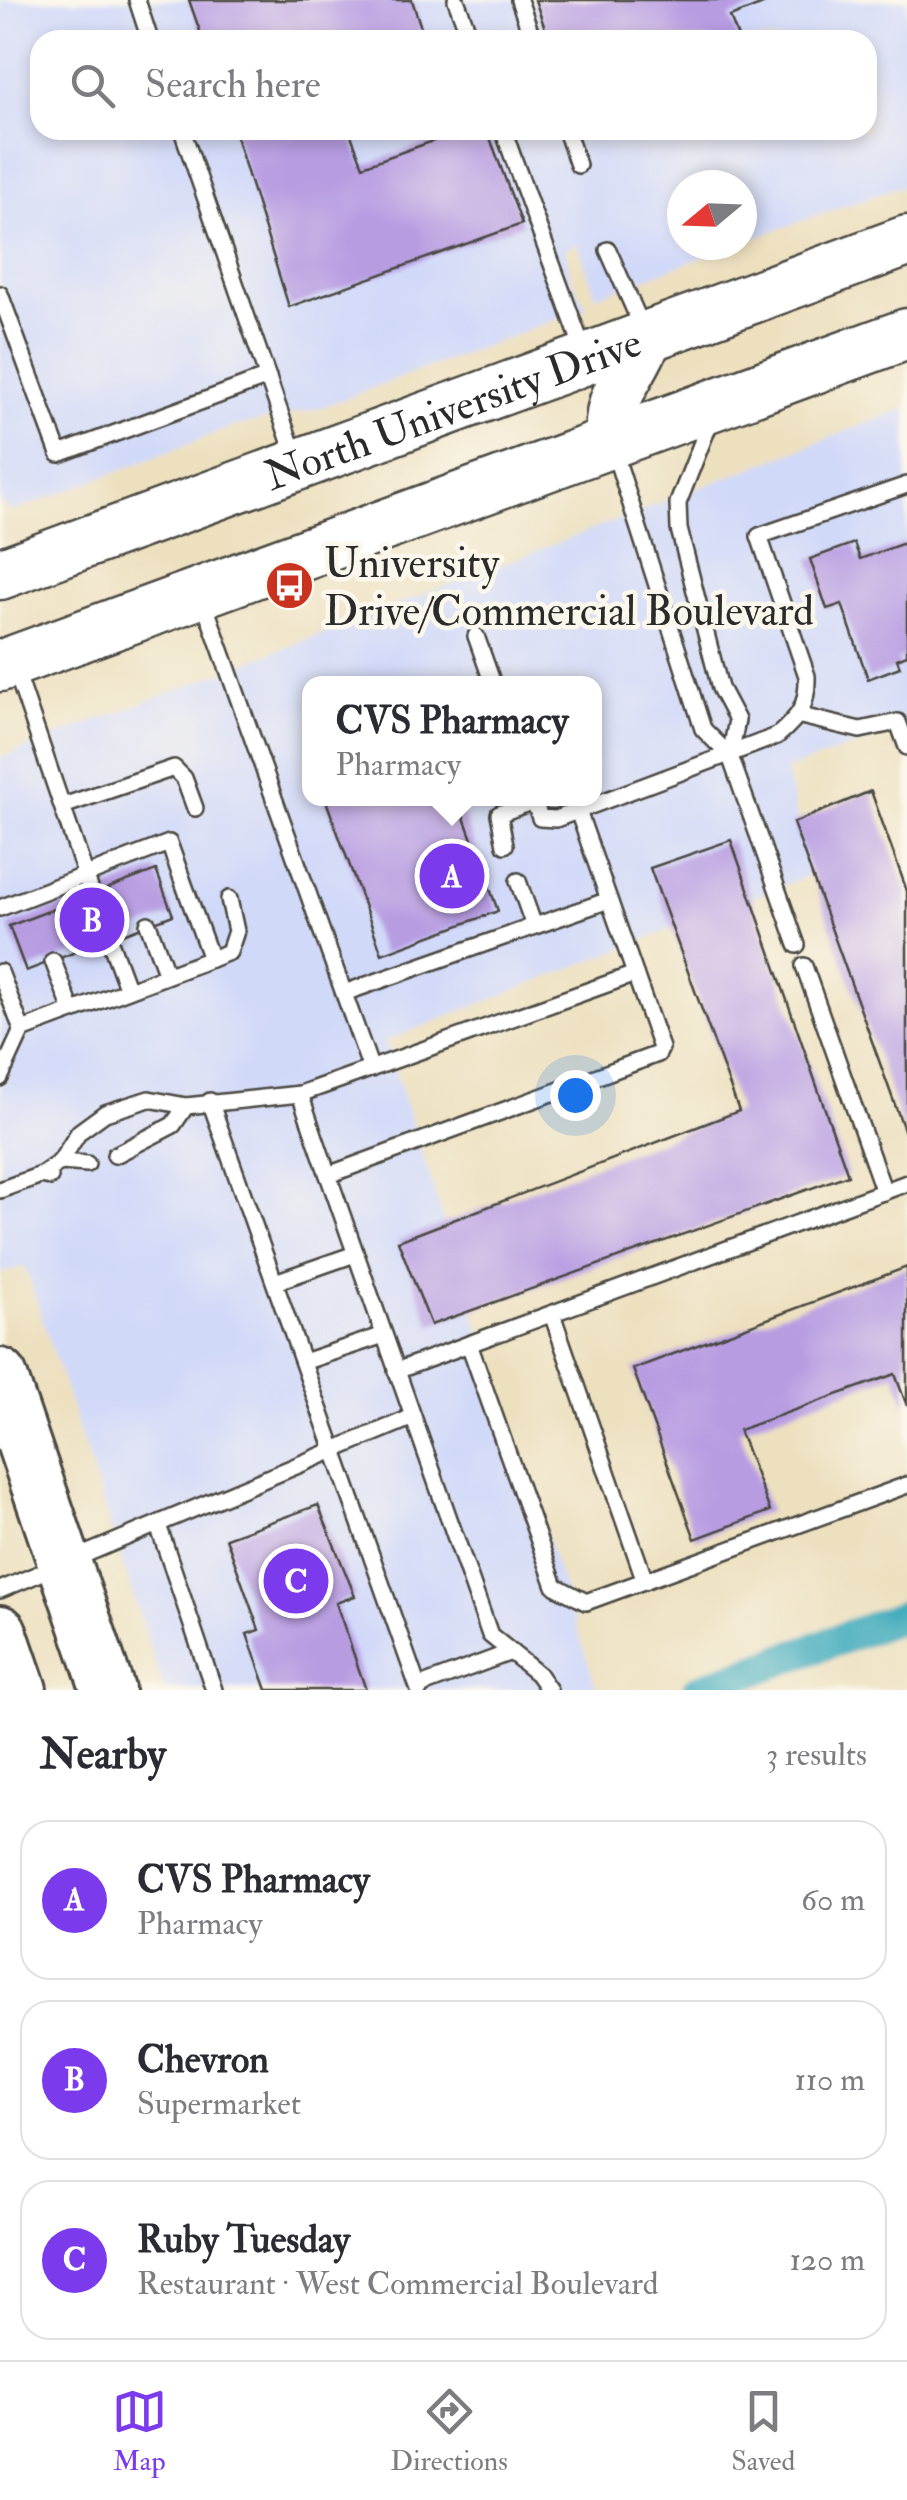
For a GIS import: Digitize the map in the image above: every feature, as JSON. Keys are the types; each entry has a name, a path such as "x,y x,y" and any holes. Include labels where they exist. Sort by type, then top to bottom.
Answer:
{"highway":[{"path":"0,1374 108,1690"},
{"path":"0,1632 20,1690"}],"main road":[{"name":"North University Drive","path":"0,574 907,240"},
{"name":"North University Drive","path":"6,664 907,334"},
{"path":"612,442 608,416 613,398 634,370 646,337"}],"lane":[{"path":"136,0 146,30"},
{"path":"456,0 467,30"},
{"path":"518,0 529,30"},
{"path":"185,140 298,464"},
{"path":"507,140 586,359"},
{"path":"570,140 578,164"},
{"path":"608,250 646,337"},
{"path":"0,294 59,454 268,377"},
{"path":"718,403 678,503 680,529 720,688 737,720 730,756"},
{"path":"612,442 703,728 730,756 797,945"},
{"path":"602,802 777,736 801,716 808,698 808,676 760,536 907,485"},
{"path":"201,593 371,1069"},
{"path":"476,636 490,676"},
{"path":"6,664 63,806 92,894"},
{"path":"801,716 860,730 902,720 907,747"},
{"path":"63,806 174,768 184,778 195,808"},
{"path":"505,845 499,814 518,806"},
{"path":"535,806 540,818 556,819 592,806"},
{"path":"328,1175 658,1054 661,1048 578,811"},
{"path":"0,908 170,842 212,958"},
{"path":"124,860 132,879"},
{"path":"518,881 534,926"},
{"path":"29,897 37,915"},
{"path":"0,1078 22,1030 228,952 236,931 229,898"},
{"path":"344,993 609,900"},
{"path":"148,924 167,975"},
{"path":"109,939 128,990"},
{"path":"54,961 72,1011"},
{"path":"804,966 884,1192"},
{"path":"0,972 22,1030"},
{"path":"0,1190 45,1176 60,1162 79,1132 105,1113 150,1099 186,1106 210,1100 300,1094 635,974"},
{"path":"300,1094 490,1635 538,1674 549,1690"},
{"path":"210,1100 420,1688 512,1652"},
{"path":"115,1156 172,1125 186,1106"},
{"path":"60,1162 87,1164"},
{"path":"396,1371 907,1183"},
{"path":"275,1282 355,1254"},
{"path":"552,1314 645,1581"},
{"path":"303,1362 384,1335"},
{"path":"470,1344 555,1586 586,1602 907,1485"},
{"path":"0,1590 65,1566 334,1447 412,1418"},
{"path":"158,1524 214,1690"}],"shaded area":[{"path":"0,0 907,0 907,184 757,237 757,170 667,170 667,260 694,260 596,296 578,244 565,248 571,278 587,308 319,408 232,427 12,512 0,502"},
{"path":"907,408 907,727 786,770 810,875 385,1041 597,1690 164,1690 25,1266 0,1274 0,758"}],"building":[{"path":"189,0 412,0 422,30 200,30"},
{"path":"535,0 773,0 730,17 735,30 546,30"},
{"path":"237,140 353,140 363,166 436,140 491,140 522,224 289,307"},
{"path":"907,542 907,655 897,659 900,667 868,679 842,604 827,609 810,559 854,543 860,559"},
{"path":"871,791 907,891 907,1138 793,823"},
{"path":"328,806 460,806 498,911 382,954"},
{"path":"731,840 848,1175 431,1325 398,1241 739,1111 650,868"},
{"path":"156,870 173,915 26,971 9,926"},
{"path":"907,1267 907,1406 895,1374 739,1430 770,1511 695,1539 633,1369"},
{"path":"318,1505 355,1596 336,1603 366,1690 267,1690 247,1634 259,1630 226,1538"}],"waterway":[{"path":"698,1690 907,1615"}],"place":[{"name":"University Drive/Commercial Boulevard","path":"289,586"},
{"name":"CVS Pharmacy","path":"452,876"},
{"name":"Chevron","path":"92,920"},
{"name":"Ruby Tuesday","path":"296,1581"}]}
